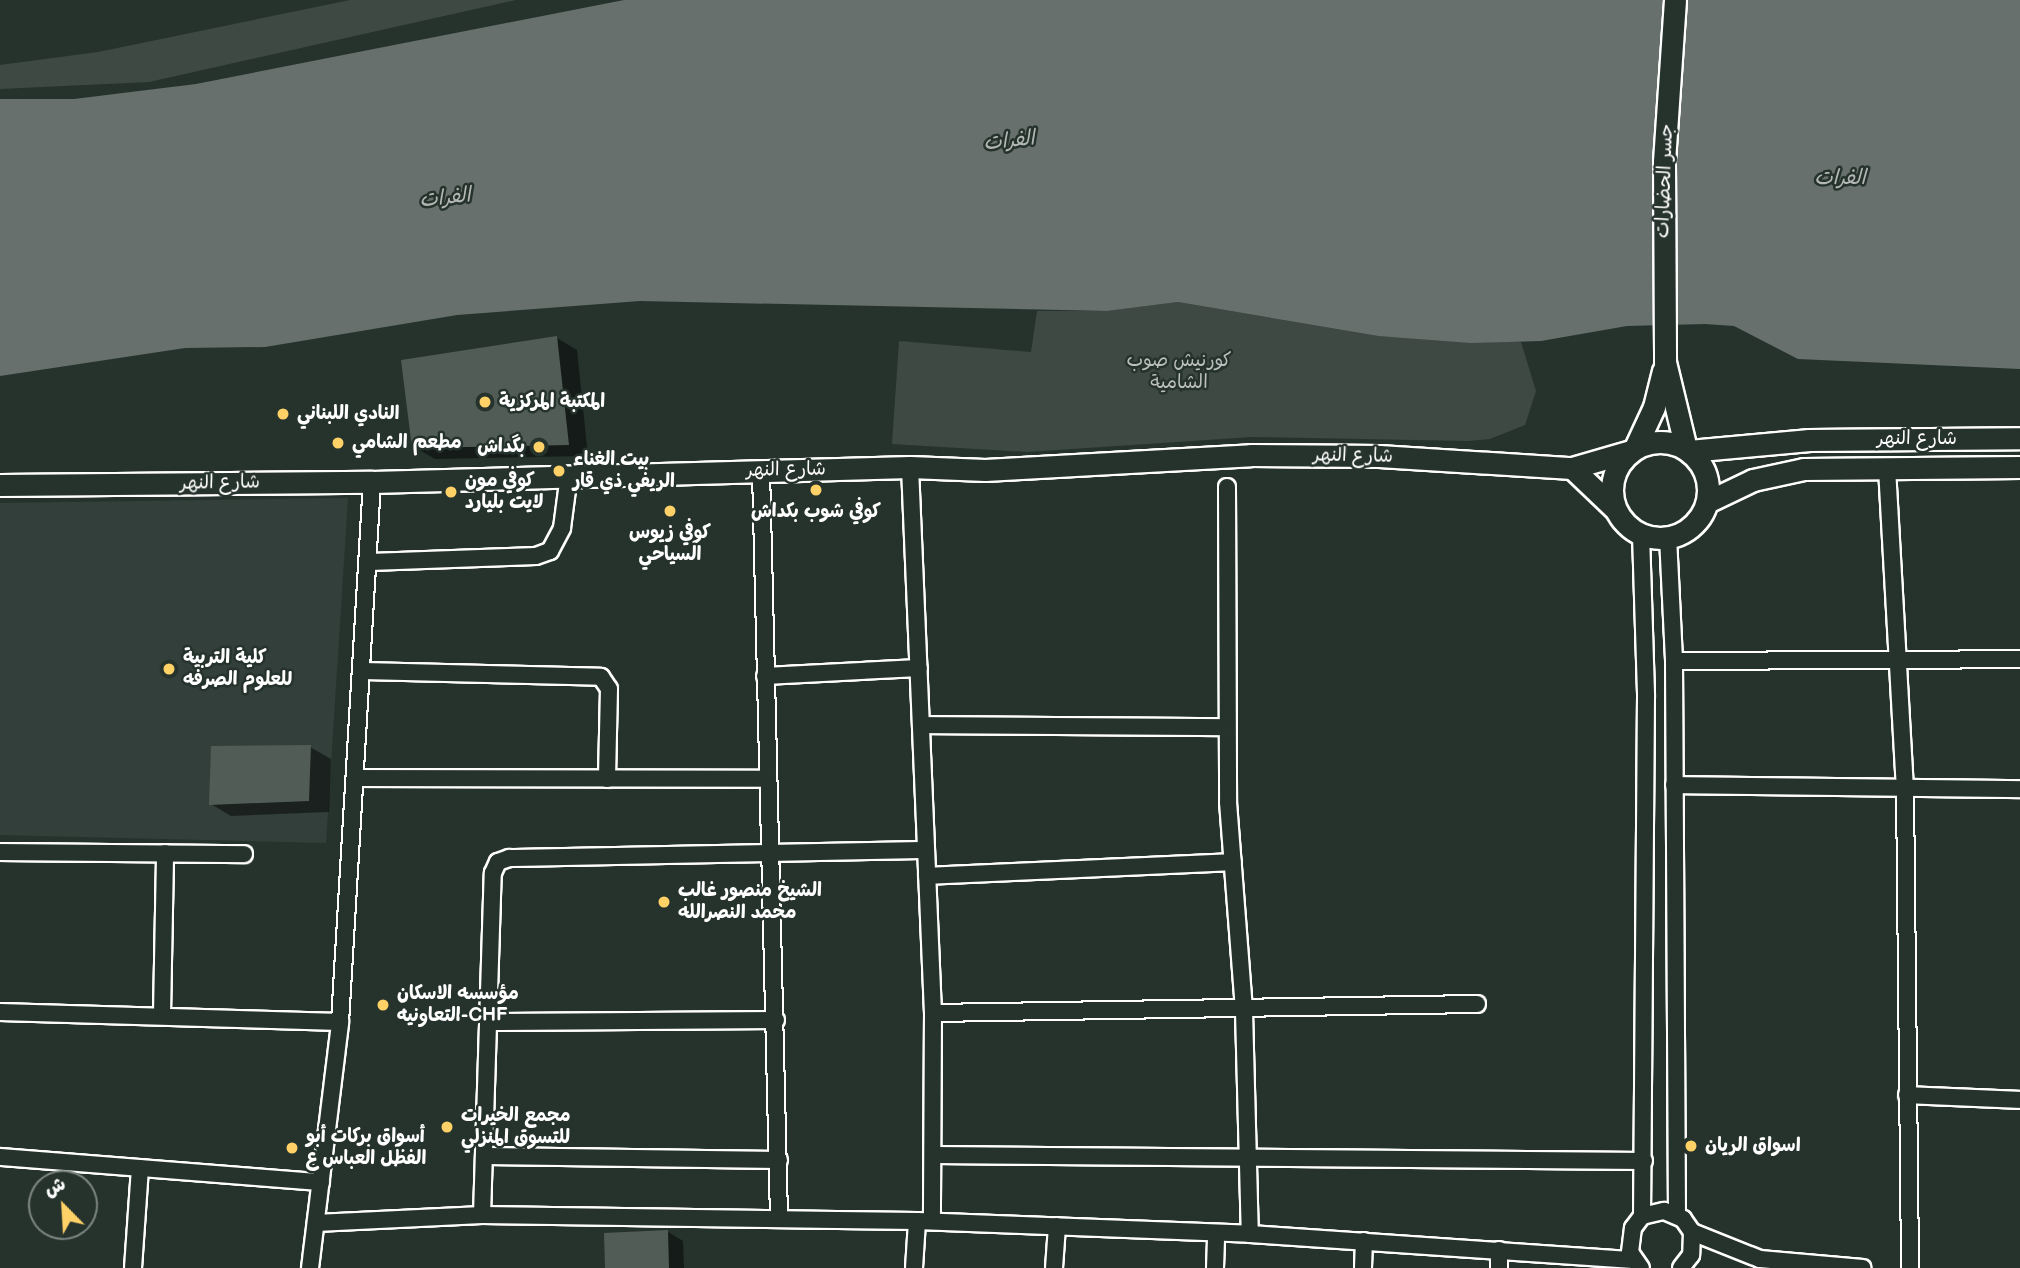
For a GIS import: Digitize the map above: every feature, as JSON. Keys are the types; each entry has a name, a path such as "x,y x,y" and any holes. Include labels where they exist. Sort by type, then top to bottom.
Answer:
{"main road":[{"name":"جسر الحضارات","path":"1665,362 1664,162 1675,0"},
{"path":"1615,509 1613,477 1633,449 1654,407 1665,362"},
{"path":"1572,468 1615,509 1626,524 1641,534 1668,537 1692,525 1707,502 1707,478 1687,450 1665,362"},
{"name":"شارع النهر","path":"1687,450 1809,440 2020,438"},
{"path":"1633,449 1661,442 1687,450"},
{"name":"شارع النهر","path":"0,485 372,482 910,467 1025,469 1176,458 1315,455 1572,468 1633,449"},
{"name":"شارع النهر","path":"1707,502 1753,480 1787,471 2020,467"}],"street":[{"path":"910,467 933,1013 935,1155 925,1221 914,1268"},
{"path":"1887,468 1905,788 1910,1268"},
{"path":"761,470 779,1219"},
{"path":"370,562 536,556 550,551 562,528 569,475"},
{"path":"310,1268 340,1022 370,562 372,482"},
{"path":"1227,487 1226,727 1244,1012 1250,1234"},
{"path":"316,1223 482,1215 925,1221 1250,1234 1499,1250 1525,1260 1637,1264 1630,1235 1642,1216 1644,1161 1646,697 1641,534"},
{"path":"1668,537 1674,661 1677,1215"},
{"path":"1674,661 2020,659"},
{"path":"765,677 919,668"},
{"path":"363,671 601,677 609,689 607,779"},
{"path":"921,726 1226,727"},
{"path":"356,778 768,779"},
{"path":"1674,785 2020,789"},
{"path":"482,1215 487,1156 493,873 498,862 509,858 769,856 926,850"},
{"path":"0,852 244,855"},
{"path":"162,1014 165,853"},
{"path":"927,876 1233,862"},
{"path":"933,1013 1244,1012 1477,1004"},
{"path":"0,1012 162,1014 340,1022"},
{"path":"491,1022 776,1020"},
{"path":"1908,1095 2020,1100"},
{"path":"935,1155 1644,1161"},
{"path":"487,1156 779,1160"},
{"path":"0,1157 321,1182"},
{"path":"133,1268 140,1168"},
{"path":"1642,1216 1657,1211 1677,1215 1692,1232 1760,1259 1863,1268"},
{"path":"1054,1268 1057,1226"},
{"path":"1681,1268 1691,1255 1692,1232"},
{"path":"1215,1268 1216,1233"},
{"path":"1363,1268 1364,1241"},
{"path":"1499,1250 1499,1268"}],"shaded area":[{"name":"كلية التربية للعلوم الصرفه","path":"348,498 326,843 0,835 0,503"}],"green space":[{"path":"350,0 516,0 149,82 0,89 0,65 98,52"},
{"name":"كورنيش صوب الشامية","path":"1178,302 1378,336 1521,342 1536,391 1525,425 1490,439 1468,441 1252,437 1027,452 892,444 899,341 1031,352 1037,311 1107,311"}],"water":[{"name":"الفرات","path":"624,0 2020,0 2020,369 1798,359 1734,326 1705,324 1627,326 1541,341 1471,343 1378,336 1178,302 1107,311 640,301 457,315 265,347 185,348 0,376 0,99 74,99 196,84"}],"building":[{"name":"المكتبة المركزية","path":"557,336 569,445 412,448 401,360"},
{"path":"311,745 309,801 209,805 211,746"},
{"path":"668,1230 669,1268 605,1268 604,1233"}],"place":[{"name":"المكتبة المركزية","path":"485,402"},
{"name":"النادي اللبناني","path":"283,414"},
{"name":"مطعم الشامي","path":"338,443"},
{"name":"بگداش","path":"539,447"},
{"name":"بيت الغناء الريفي ذي قار","path":"559,471"},
{"name":"كوفي شوب بكداش","path":"816,490"},
{"name":"كوفي مون لايت بليارد","path":"451,492"},
{"name":"كوفي زيوس السياحي","path":"670,511"},
{"name":"كلية التربية للعلوم الصرفه","path":"169,669"},
{"name":"الشيخ منصور غالب محمد النصرالله","path":"664,902"},
{"name":"مؤسسه الاسكان التعاونيه-CHF","path":"383,1005"},
{"name":"مجمع الخيرات للتسوق المنزلي","path":"447,1127"},
{"name":"اسواق الريان","path":"1691,1146"},
{"name":"أسواق بركات أبو الفظل العباس ع","path":"292,1148"}]}
